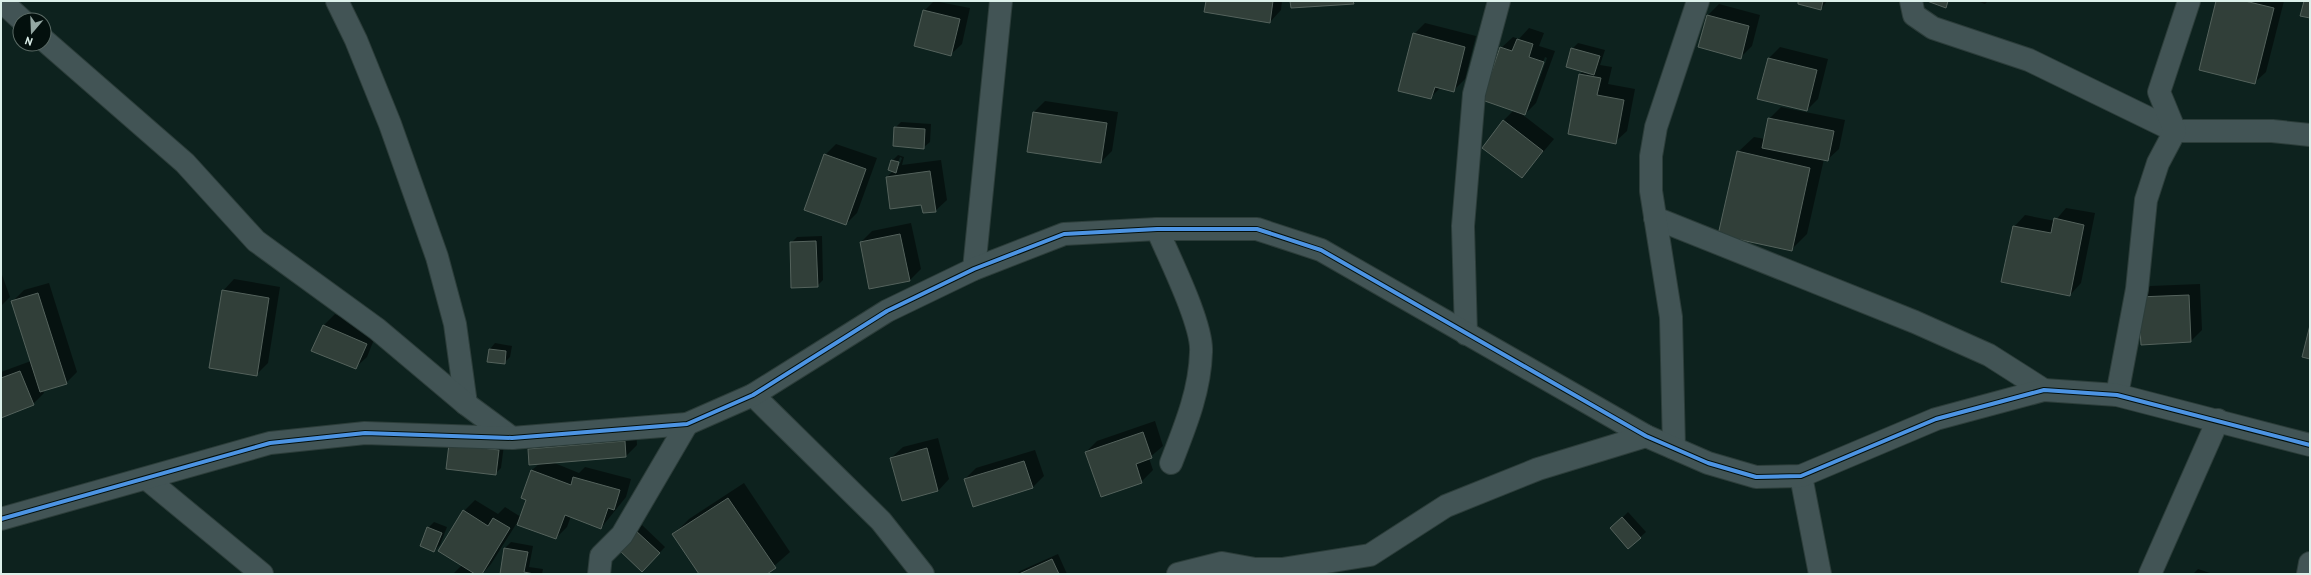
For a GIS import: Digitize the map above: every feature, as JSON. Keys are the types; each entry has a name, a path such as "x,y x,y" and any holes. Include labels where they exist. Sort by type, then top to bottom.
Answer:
{"street":[{"path":"1,1 13,12"},
{"path":"337,1 356,40 390,124 437,257 455,324 466,404"},
{"path":"974,269 1001,1"},
{"path":"1466,334 1463,226 1474,94 1498,1"},
{"path":"1674,448 1671,317 1651,191 1651,156 1656,126 1698,1"},
{"path":"1911,1 1914,15 1933,28 2029,60 2174,131 2226,130 2310,135"},
{"path":"2117,395 2137,288 2146,200 2158,163 2174,131 2159,92 2190,1"},
{"path":"52,47 185,163 256,241 377,329 466,404 512,438"},
{"path":"1655,218 1915,322 1989,355 2044,390"},
{"path":"1,519 147,479 270,443 365,433 512,438 687,424 753,395 886,312 974,269 1064,234 1157,229 1257,228 1321,250 1646,436 1708,464 1756,476 1801,476 1936,419 2044,390 2117,395 2310,445"},
{"path":"1157,229 1195,322 1202,351 1191,412 1171,463"},
{"path":"753,395 881,521 923,574"},
{"path":"2150,574 2218,420"},
{"path":"599,574 601,556 622,535 687,424"},
{"path":"1178,574 1222,563 1255,571 1282,569 1370,555 1446,506 1538,469 1646,436"},
{"path":"1801,476 1820,574"},
{"path":"147,479 262,574"},
{"path":"2308,574 2310,563"}],"building":[{"path":"1206,1 1273,1 1270,23 1204,12"},
{"path":"1290,1 1353,1 1354,4 1291,8"},
{"path":"1798,1 1823,1 1821,10 1798,4"},
{"path":"1927,1 1948,1 1946,8"},
{"path":"2216,1 2245,1 2274,8 2255,84 2199,70"},
{"path":"2304,1 2310,1 2310,18 2300,16"},
{"path":"923,10 960,19 951,56 914,46"},
{"path":"1707,15 1749,26 1741,59 1698,47"},
{"path":"1413,33 1465,47 1454,92 1435,87 1431,99 1398,91"},
{"path":"1517,39 1533,44 1529,57 1544,62 1525,115 1482,100 1500,47 1512,51"},
{"path":"1571,48 1600,56 1594,75 1566,67"},
{"path":"1768,58 1817,70 1807,111 1757,99"},
{"path":"1579,74 1601,78 1597,95 1624,100 1616,144 1568,134"},
{"path":"1033,112 1107,123 1101,163 1027,152"},
{"path":"1768,118 1834,131 1828,161 1762,148"},
{"path":"1503,120 1543,151 1522,178 1482,148"},
{"path":"894,127 925,129 924,149 893,146"},
{"path":"1737,151 1810,168 1792,251 1718,235"},
{"path":"824,154 866,169 846,225 804,210"},
{"path":"891,160 899,162 896,173 888,170"},
{"path":"930,171 936,212 923,213 921,205 890,209 886,177"},
{"path":"2054,218 2084,225 2070,296 2001,282 2013,226 2051,233"},
{"path":"900,234 910,281 869,289 860,242"},
{"path":"816,241 818,287 791,288 790,242"},
{"path":"222,290 269,298 257,376 209,368"},
{"path":"38,293 67,384 40,392 11,301"},
{"path":"2189,295 2191,342 2141,345 2138,297"},
{"path":"323,325 367,344 356,369 311,351"},
{"path":"2310,325 2310,359 2302,357"},
{"path":"489,349 506,351 505,364 487,362"},
{"path":"20,371 34,405 1,418 1,378"},
{"path":"1143,432 1152,458 1136,464 1142,483 1101,497 1085,452"},
{"path":"625,441 626,457 529,465 528,449"},
{"path":"449,444 499,450 496,475 446,469"},
{"path":"927,448 938,491 902,501 890,458"},
{"path":"1024,461 1033,488 973,507 964,479"},
{"path":"531,470 571,485 573,477 620,490 614,510 608,508 601,529 565,515 556,539 517,525 526,500 521,498"},
{"path":"728,498 776,568 767,574 699,574 672,534"},
{"path":"463,510 488,526 493,518 510,528 482,574 475,574 438,551"},
{"path":"1622,517 1641,538 1628,549 1610,528"},
{"path":"427,527 442,533 434,552 420,546"},
{"path":"635,530 660,553 642,572 618,549"},
{"path":"504,548 528,552 524,572 534,574 500,574"},
{"path":"1052,559 1059,574 1019,574"}],"cycle path":[{"path":"1,519 270,443 365,433 512,438 687,424 753,395 887,311 974,269 1064,234 1157,229 1257,229 1321,250 1646,436 1708,463 1756,477 1801,476 1936,419 2044,390 2117,395 2310,445"}]}
